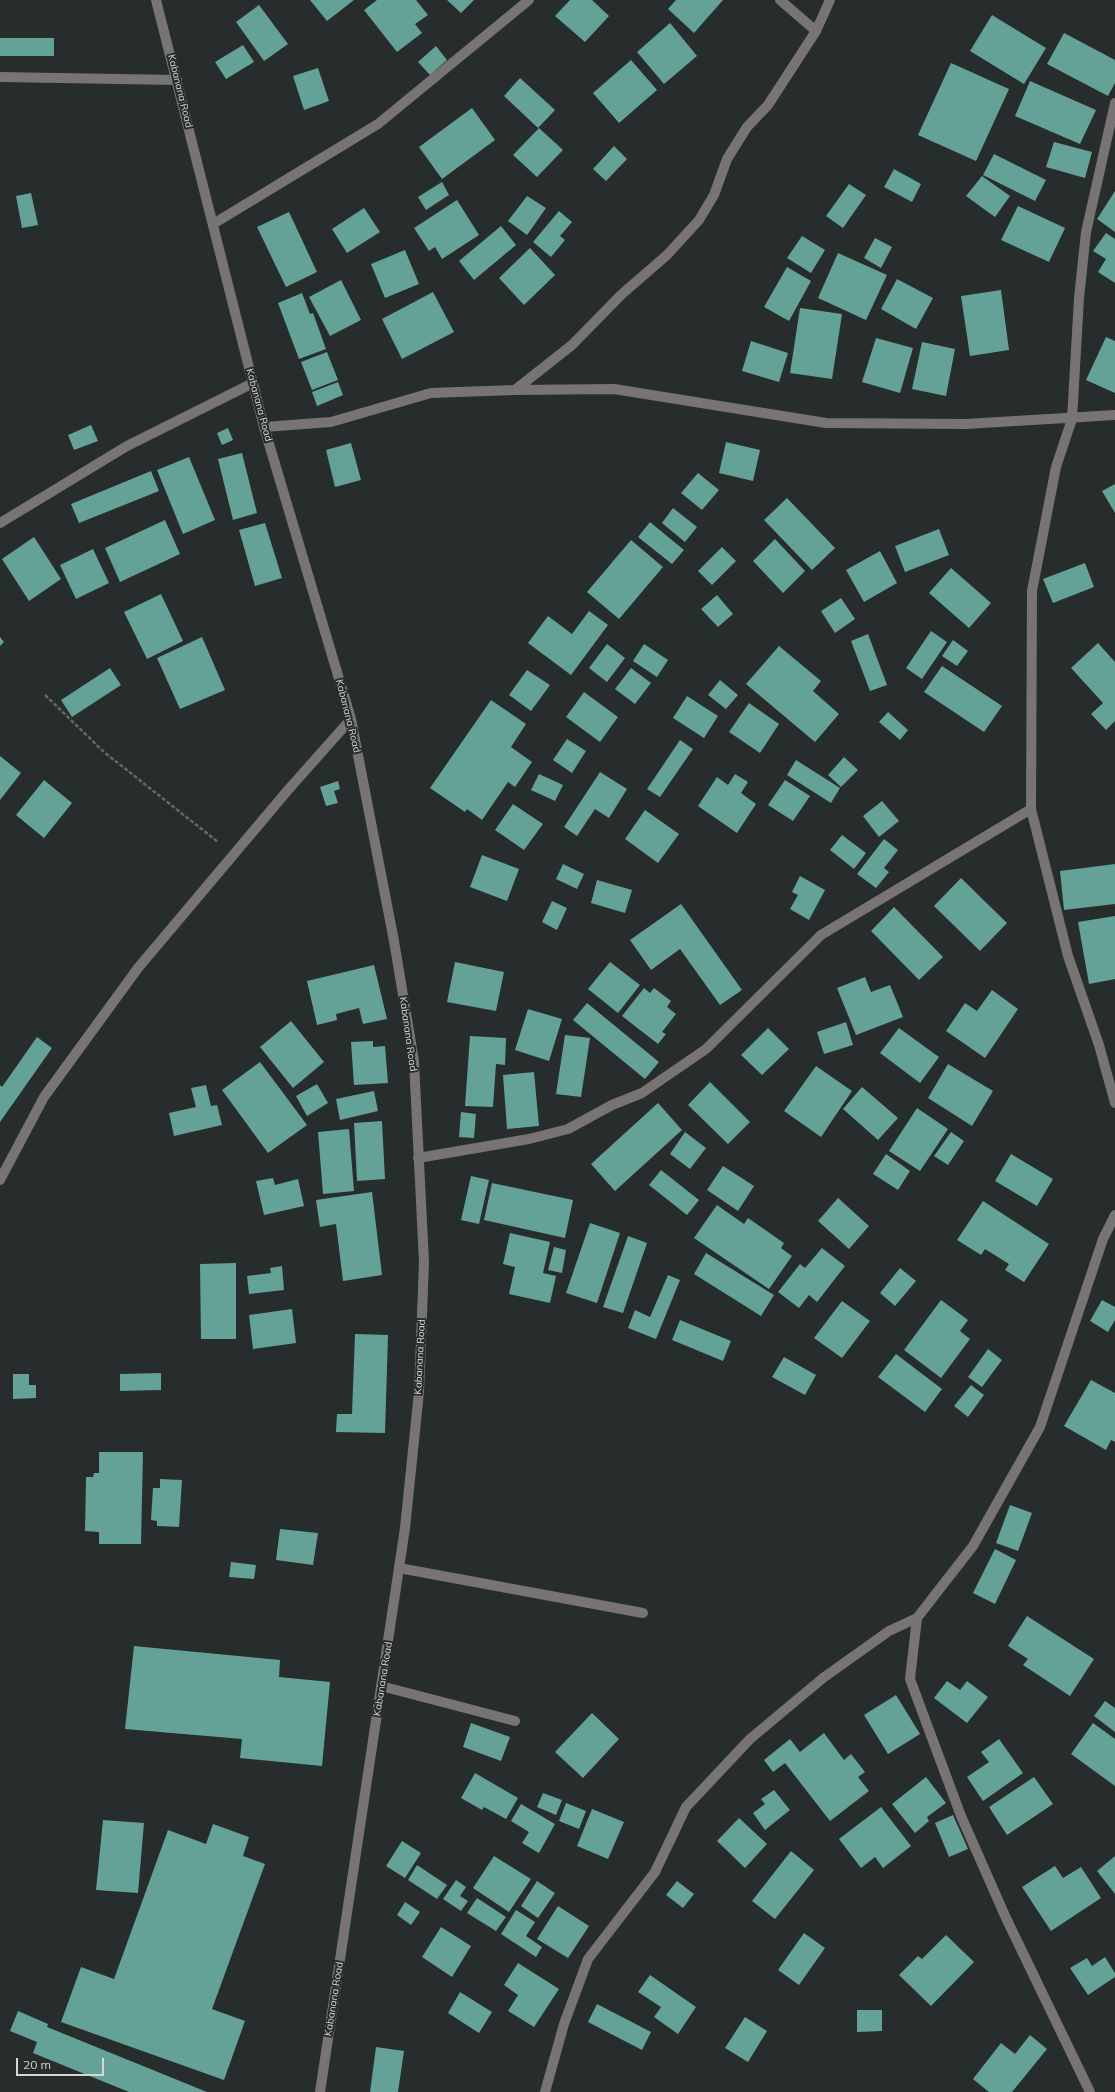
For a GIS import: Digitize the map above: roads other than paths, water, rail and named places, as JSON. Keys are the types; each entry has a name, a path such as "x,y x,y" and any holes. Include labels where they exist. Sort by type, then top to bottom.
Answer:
{"street":[{"name":"Kabanana Road","path":"156,0 264,427 351,719 394,941 414,1061 424,1262 419,1392 400,1568 320,2092"},
{"path":"213,224 378,124 529,0"},
{"path":"780,0 816,31"},
{"path":"515,390 572,345 622,294 667,255 699,220 714,195 727,159 747,127 768,105 816,31 830,0"},
{"path":"0,78 177,80"},
{"path":"1115,103 1086,232 1079,298 1072,419 1056,467 1032,591 1031,809 1068,956 1099,1045 1115,1103"},
{"path":"0,523 127,446 253,383"},
{"path":"264,427 331,422 431,393 515,390 614,389 826,423 966,424 1072,419 1115,415"},
{"path":"0,1180 44,1097 138,968 351,719"},
{"path":"418,1158 522,1140 568,1129 612,1105 642,1093 706,1049 821,935 1031,809"},
{"path":"545,2092 564,2024 588,1959 656,1872 686,1807 750,1739 823,1678 889,1631 917,1618 973,1546 1040,1427 1104,1239 1115,1215"},
{"path":"400,1568 643,1613"},
{"path":"917,1618 910,1679 961,1816 1006,1918 1090,2092"},
{"path":"382,1686 515,1721"}]}
